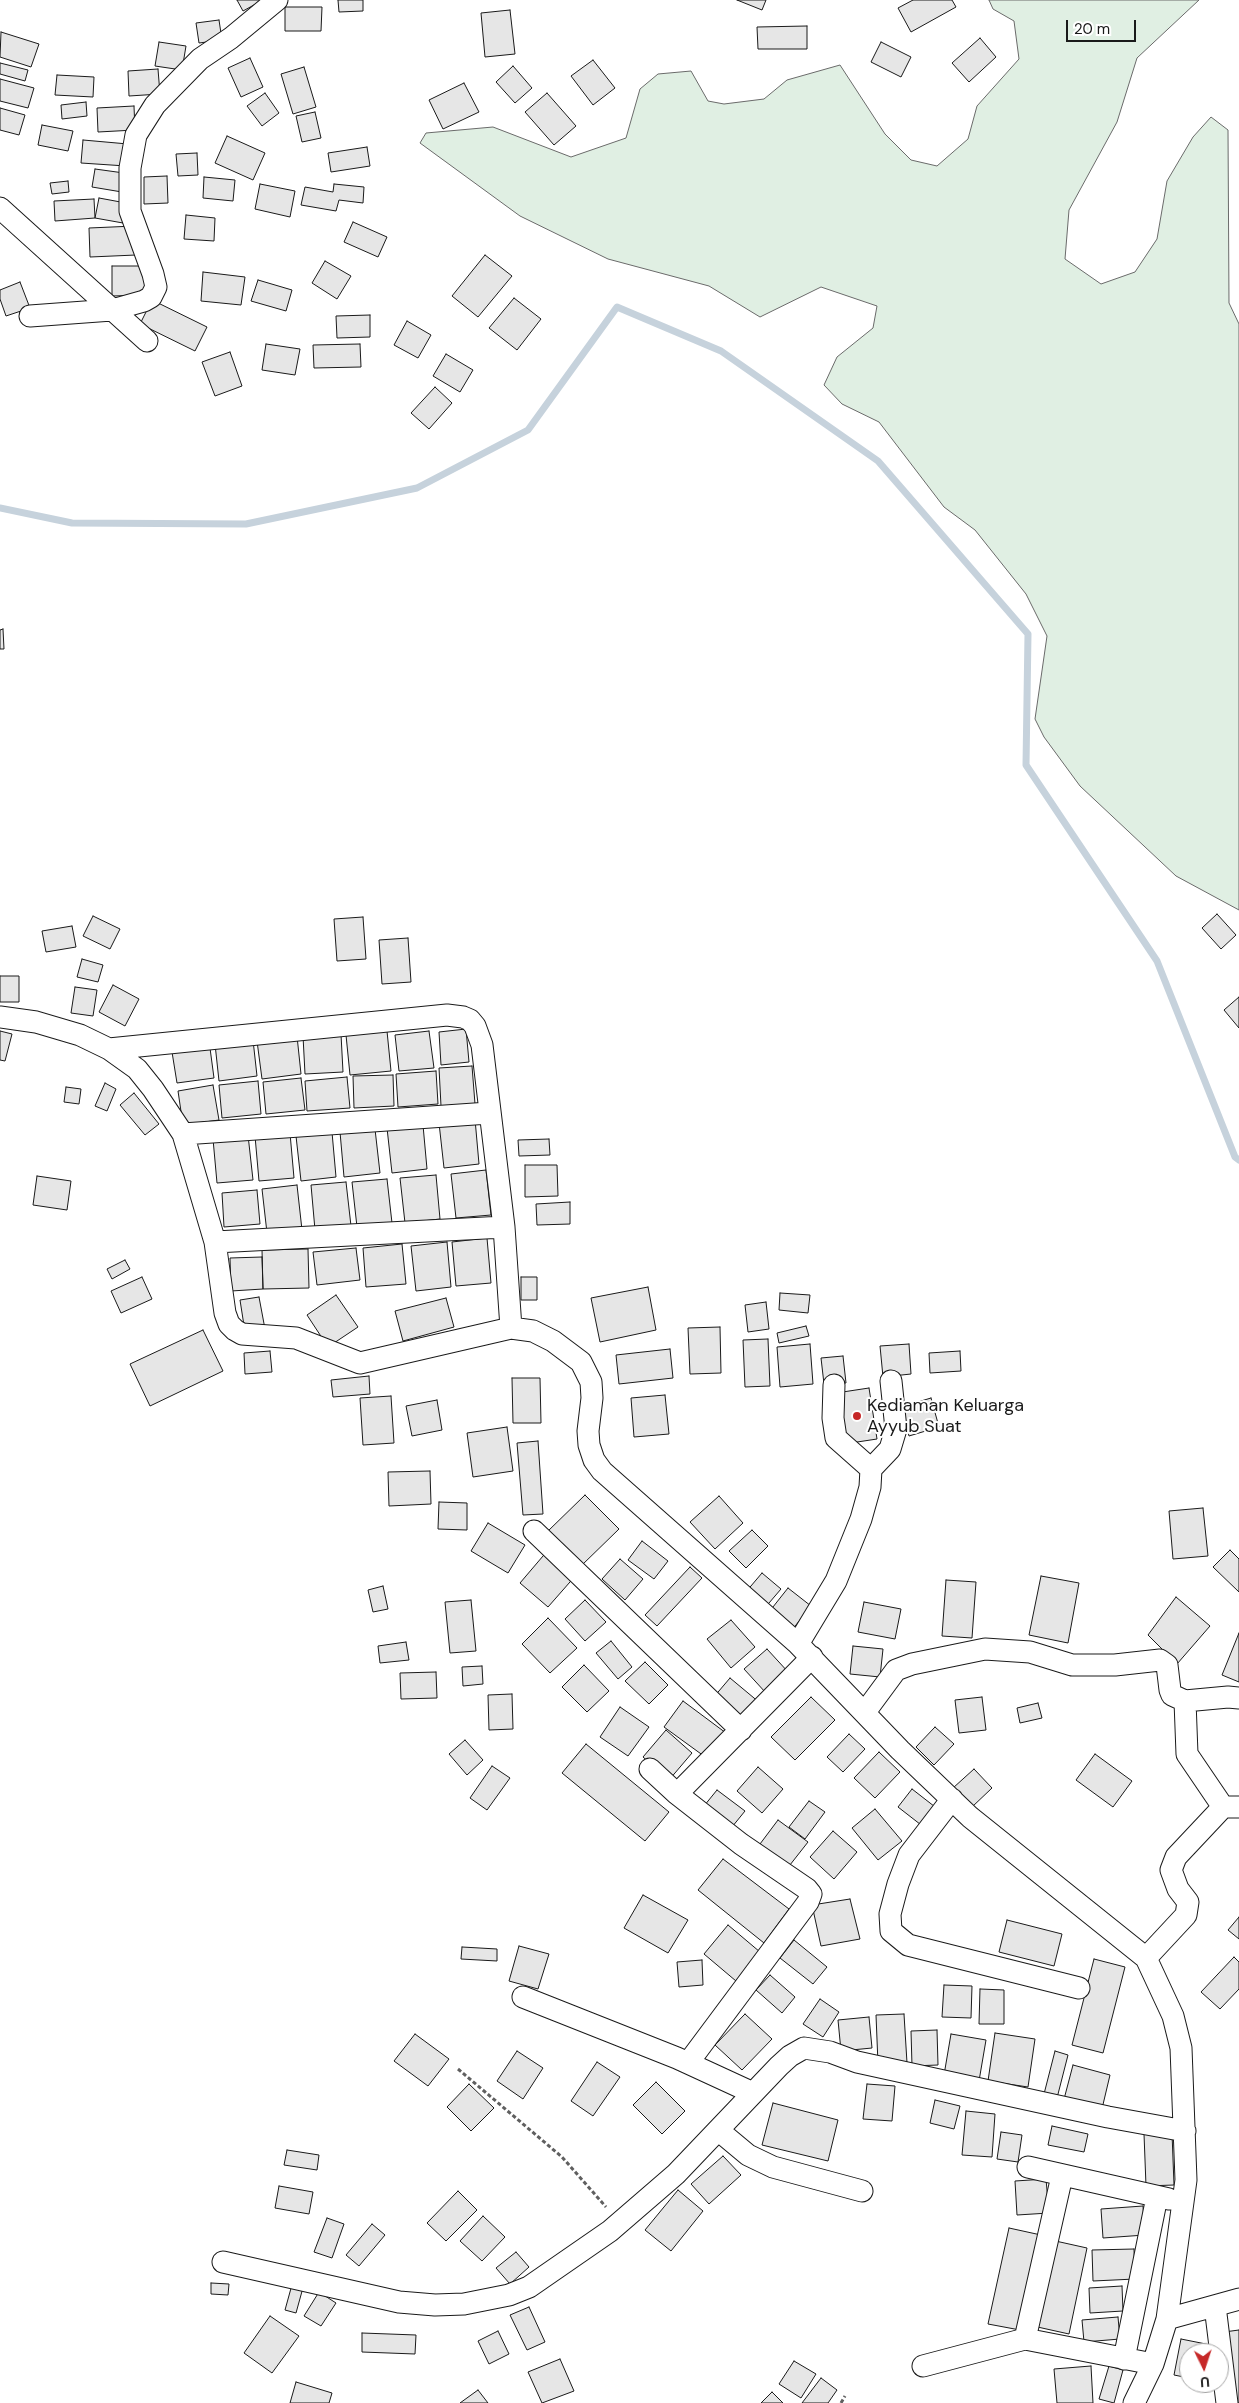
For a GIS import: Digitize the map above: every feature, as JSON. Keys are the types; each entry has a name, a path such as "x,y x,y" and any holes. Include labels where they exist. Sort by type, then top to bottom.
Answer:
{"street":[{"path":"30,316 112,310 144,301 151,297 156,287 130,211 130,168 136,135 155,105 200,59 230,38 277,0"},
{"path":"0,208 147,341"},
{"path":"109,1049 447,1015 463,1017 475,1026 479,1034 504,1227 511,1328"},
{"path":"0,1017 45,1025 80,1035 109,1049 137,1069 172,1115 183,1134 214,1242 225,1313 229,1324 242,1334 296,1338 360,1363 511,1328 533,1331 540,1334 553,1341 581,1362 591,1382 592,1398 588,1431 589,1445 594,1460 602,1471 805,1651 900,1750 970,1817 1146,1958 1173,2016 1182,2048 1186,2162 1184,2202 1167,2319 1152,2364 1134,2403"},
{"path":"183,1134 489,1113"},
{"path":"214,1242 504,1227"},
{"path":"677,1794 741,1730 805,1651 861,1519 870,1487 871,1469 890,1449 896,1429 891,1381"},
{"path":"834,1384 833,1418 836,1438 871,1469"},
{"path":"534,1530 741,1730"},
{"path":"865,1712 896,1670 912,1664 985,1649 1030,1652 1072,1665 1114,1665 1160,1660 1167,1665 1172,1695 1185,1702 1228,1696 1239,1698"},
{"path":"1146,1958 1186,1915 1188,1902 1178,1889 1171,1870 1176,1857 1231,1807 1187,1754 1185,1702"},
{"path":"650,1769 677,1794 741,1844 807,1888 811,1894 808,1902 688,2063"},
{"path":"952,1799 909,1855 898,1884 890,1914 891,1931 898,1939 908,1945 1079,1988"},
{"path":"523,1996 688,2063 753,2092"},
{"path":"223,2262 399,2302 435,2305 495,2300 529,2287 620,2222 676,2174 753,2092 790,2056 804,2048 814,2048 857,2062 1108,2117 1184,2131"},
{"path":"718,2130 748,2155 767,2164 862,2191"},
{"path":"1028,2167 1184,2202"},
{"path":"1025,2339 1062,2176"},
{"path":"1124,2359 1157,2197"},
{"path":"1167,2319 1239,2299"},
{"path":"1215,2306 1227,2403"},
{"path":"924,2366 1025,2339 1152,2364"}],"path":[{"path":"458,2068 562,2157 620,2222"},
{"path":"841,2403 845,2396"}],"green space":[{"path":"989,0 1199,0 1137,58 1117,122 1069,210 1065,259 1101,284 1135,272 1157,239 1167,181 1193,137 1211,117 1228,130 1229,303 1239,324 1239,910 1176,876 1080,786 1044,737 1035,719 1047,636 1026,594 975,530 944,507 879,422 842,404 824,385 837,357 873,328 877,306 821,287 760,317 709,286 608,259 520,216 420,143 426,133 493,127 571,157 626,138 640,89 658,74 691,71 708,101 724,104 764,99 787,80 840,65 885,134 911,160 937,166 968,139 977,106 1019,59 1014,21 993,9"}],"building":[{"path":"237,0 263,0 243,11"},
{"path":"338,0 363,0 363,11 339,12"},
{"path":"737,0 766,0 762,10"},
{"path":"913,0 952,0 956,7 911,32 898,8"},
{"path":"285,7 322,7 321,31 285,31"},
{"path":"510,10 515,54 485,57 481,13"},
{"path":"219,20 222,40 199,43 196,23"},
{"path":"807,26 807,49 758,49 757,27"},
{"path":"1,32 39,44 31,67 0,57"},
{"path":"980,38 996,57 969,82 952,63"},
{"path":"159,42 186,46 182,70 155,66"},
{"path":"881,42 911,57 901,77 871,62"},
{"path":"250,58 263,87 241,97 228,68"},
{"path":"593,60 615,88 593,105 571,76"},
{"path":"0,63 28,70 25,81 0,74"},
{"path":"513,66 532,88 515,103 496,82"},
{"path":"304,67 316,107 293,114 281,74"},
{"path":"158,69 160,94 129,96 128,71"},
{"path":"57,75 94,77 93,97 55,95"},
{"path":"0,79 34,88 28,108 0,101"},
{"path":"464,83 479,112 443,129 429,100"},
{"path":"265,93 279,113 262,126 247,106"},
{"path":"547,93 576,126 554,145 525,112"},
{"path":"86,102 87,116 62,119 61,105"},
{"path":"134,106 135,130 98,132 97,108"},
{"path":"0,108 25,115 19,135 0,130"},
{"path":"315,112 321,138 302,142 296,116"},
{"path":"42,125 73,131 68,151 38,145"},
{"path":"227,136 265,153 253,180 215,163"},
{"path":"83,140 128,144 126,166 81,163"},
{"path":"367,147 370,166 331,172 328,153"},
{"path":"197,153 198,175 178,176 176,154"},
{"path":"95,169 124,173 122,192 92,187"},
{"path":"167,176 168,203 144,204 144,177"},
{"path":"204,177 235,180 233,201 203,198"},
{"path":"68,181 69,192 52,194 50,183"},
{"path":"260,184 295,191 290,217 255,209"},
{"path":"334,184 364,187 363,203 339,200 336,211 301,205 305,187 333,192"},
{"path":"99,198 126,203 123,223 95,218"},
{"path":"94,199 95,218 55,221 54,201"},
{"path":"186,215 215,218 214,241 184,239"},
{"path":"353,222 387,237 378,257 344,242"},
{"path":"135,226 136,255 90,257 89,228"},
{"path":"485,255 512,276 478,317 452,296"},
{"path":"325,261 351,276 337,299 312,283"},
{"path":"112,266 146,266 146,295 112,296"},
{"path":"203,272 245,277 241,305 201,301"},
{"path":"258,280 292,290 286,311 251,301"},
{"path":"20,282 30,308 6,316 0,299 0,290"},
{"path":"514,298 541,319 517,350 489,328"},
{"path":"152,300 207,327 195,351 140,324"},
{"path":"370,315 370,337 337,338 336,316"},
{"path":"407,321 431,335 418,358 394,345"},
{"path":"266,344 300,349 295,375 262,370"},
{"path":"360,344 361,367 314,368 313,345"},
{"path":"230,352 242,386 215,396 202,362"},
{"path":"446,354 473,370 460,392 433,376"},
{"path":"435,387 452,403 429,429 411,413"},
{"path":"3,629 4,649 0,649 0,630"},
{"path":"1217,914 1236,935 1221,949 1202,928"},
{"path":"93,916 120,929 110,949 83,936"},
{"path":"363,917 366,959 337,961 334,919"},
{"path":"72,926 76,947 46,952 42,931"},
{"path":"408,938 411,982 382,984 379,940"},
{"path":"82,959 103,965 98,982 77,977"},
{"path":"0,976 19,976 19,1002 0,1002"},
{"path":"113,985 139,999 125,1026 99,1012"},
{"path":"75,987 97,990 93,1016 71,1013"},
{"path":"1239,997 1239,1028 1224,1010"},
{"path":"466,1029 469,1062 441,1065 439,1032"},
{"path":"0,1031 12,1034 5,1061 0,1060"},
{"path":"387,1031 391,1071 350,1075 346,1035"},
{"path":"429,1031 434,1068 399,1071 395,1035"},
{"path":"341,1034 343,1072 305,1074 303,1036"},
{"path":"297,1036 301,1074 262,1079 257,1041"},
{"path":"253,1040 257,1076 219,1081 215,1044"},
{"path":"210,1048 214,1078 177,1083 172,1052"},
{"path":"472,1066 475,1104 441,1106 439,1068"},
{"path":"436,1071 438,1104 398,1107 396,1074"},
{"path":"393,1075 394,1106 354,1108 353,1076"},
{"path":"347,1077 350,1108 307,1111 305,1081"},
{"path":"301,1078 305,1110 266,1114 263,1082"},
{"path":"258,1081 261,1114 222,1118 219,1085"},
{"path":"105,1083 116,1089 107,1111 95,1106"},
{"path":"213,1085 219,1120 183,1125 178,1091"},
{"path":"66,1087 81,1089 79,1104 64,1102"},
{"path":"134,1093 159,1124 145,1135 120,1105"},
{"path":"475,1119 479,1164 444,1168 439,1123"},
{"path":"423,1125 427,1169 392,1173 387,1128"},
{"path":"375,1129 380,1173 344,1177 340,1132"},
{"path":"332,1132 336,1177 301,1181 296,1136"},
{"path":"290,1133 294,1178 259,1181 255,1136"},
{"path":"248,1135 253,1180 217,1183 213,1139"},
{"path":"549,1139 550,1155 519,1156 518,1140"},
{"path":"525,1165 557,1165 558,1196 525,1197"},
{"path":"486,1170 491,1215 456,1218 451,1174"},
{"path":"436,1175 440,1219 405,1223 400,1178"},
{"path":"37,1176 71,1181 67,1210 33,1205"},
{"path":"387,1179 392,1223 357,1227 352,1182"},
{"path":"346,1182 351,1226 315,1230 311,1185"},
{"path":"297,1185 302,1230 267,1233 262,1189"},
{"path":"257,1190 260,1224 224,1227 222,1193"},
{"path":"570,1202 570,1224 537,1225 536,1204"},
{"path":"487,1238 491,1283 456,1286 452,1242"},
{"path":"447,1242 451,1287 416,1291 411,1246"},
{"path":"402,1244 406,1284 366,1287 363,1248"},
{"path":"356,1248 360,1280 317,1285 313,1252"},
{"path":"308,1249 309,1288 263,1289 262,1250"},
{"path":"262,1257 263,1289 231,1291 230,1258"},
{"path":"125,1260 130,1269 112,1279 107,1269"},
{"path":"142,1277 152,1299 121,1313 111,1291"},
{"path":"521,1277 537,1277 537,1300 521,1300"},
{"path":"648,1287 656,1330 600,1342 591,1298"},
{"path":"780,1293 810,1295 808,1313 779,1310"},
{"path":"336,1295 358,1327 328,1347 307,1315"},
{"path":"259,1297 265,1329 245,1332 240,1300"},
{"path":"446,1298 454,1327 403,1341 395,1311"},
{"path":"766,1302 769,1329 748,1332 745,1305"},
{"path":"806,1326 809,1336 779,1343 777,1333"},
{"path":"720,1327 721,1373 690,1374 688,1328"},
{"path":"203,1330 223,1371 150,1406 130,1364"},
{"path":"768,1339 770,1386 745,1387 743,1340"},
{"path":"810,1344 813,1384 780,1387 777,1347"},
{"path":"909,1344 911,1374 883,1377 880,1346"},
{"path":"670,1349 673,1378 619,1384 616,1355"},
{"path":"270,1351 272,1372 245,1374 244,1353"},
{"path":"960,1351 961,1371 930,1373 929,1353"},
{"path":"843,1356 846,1383 824,1384 821,1358"},
{"path":"369,1376 370,1394 333,1397 331,1380"},
{"path":"512,1378 540,1378 541,1423 513,1423"},
{"name":"Kediaman Keluarga Ayyub Suat","path":"869,1388 877,1439 844,1444 836,1393"},
{"path":"665,1395 669,1434 634,1437 631,1398"},
{"path":"391,1396 394,1443 363,1445 360,1398"},
{"path":"931,1398 939,1427 909,1436 901,1407"},
{"path":"437,1400 442,1430 412,1436 406,1406"},
{"path":"507,1427 513,1471 473,1477 467,1433"},
{"path":"538,1441 543,1514 523,1515 517,1443"},
{"path":"430,1471 431,1504 389,1506 388,1472"},
{"path":"585,1495 619,1529 581,1566 547,1532"},
{"path":"719,1496 743,1523 715,1549 690,1522"},
{"path":"439,1502 467,1503 467,1530 438,1529"},
{"path":"1203,1508 1208,1556 1173,1559 1169,1511"},
{"path":"488,1523 525,1545 508,1573 471,1551"},
{"path":"752,1530 768,1546 746,1568 729,1551"},
{"path":"642,1541 668,1561 654,1579 628,1560"},
{"path":"549,1549 577,1574 548,1607 520,1583"},
{"path":"1230,1550 1239,1559 1239,1592 1213,1567"},
{"path":"620,1559 643,1579 625,1600 602,1579"},
{"path":"690,1567 702,1578 657,1626 645,1615"},
{"path":"762,1573 781,1589 763,1610 745,1593"},
{"path":"1041,1576 1079,1583 1068,1643 1029,1635"},
{"path":"946,1580 976,1582 972,1638 942,1636"},
{"path":"383,1586 388,1609 373,1612 368,1590"},
{"path":"788,1588 811,1606 792,1630 769,1612"},
{"path":"1176,1597 1210,1626 1177,1664 1148,1635"},
{"path":"471,1600 476,1651 450,1653 445,1602"},
{"path":"585,1600 606,1622 585,1641 565,1619"},
{"path":"864,1602 901,1609 895,1639 858,1632"},
{"path":"548,1618 577,1648 550,1673 522,1644"},
{"path":"731,1620 755,1647 731,1668 707,1639"},
{"path":"1239,1633 1239,1682 1222,1675"},
{"path":"611,1641 632,1667 618,1679 596,1653"},
{"path":"406,1642 409,1660 380,1663 378,1646"},
{"path":"853,1646 883,1649 880,1677 850,1674"},
{"path":"767,1649 789,1673 766,1693 744,1669"},
{"path":"645,1662 668,1685 649,1704 625,1681"},
{"path":"584,1665 609,1691 587,1712 562,1687"},
{"path":"482,1666 483,1684 463,1686 462,1667"},
{"path":"436,1672 437,1698 401,1699 400,1673"},
{"path":"730,1678 760,1703 743,1723 713,1698"},
{"path":"512,1694 513,1729 489,1730 488,1695"},
{"path":"811,1697 835,1720 795,1760 771,1737"},
{"path":"982,1697 986,1730 959,1733 955,1700"},
{"path":"683,1701 726,1733 708,1759 664,1727"},
{"path":"1038,1703 1042,1718 1020,1723 1017,1708"},
{"path":"620,1707 649,1727 628,1756 600,1737"},
{"path":"935,1727 954,1744 934,1765 916,1747"},
{"path":"666,1730 692,1753 669,1780 643,1757"},
{"path":"849,1734 865,1749 843,1772 827,1757"},
{"path":"465,1740 483,1760 467,1775 449,1754"},
{"path":"586,1744 669,1812 645,1841 562,1773"},
{"path":"879,1752 900,1772 875,1798 854,1778"},
{"path":"1095,1754 1132,1781 1113,1807 1076,1780"},
{"path":"492,1766 510,1778 487,1810 470,1798"},
{"path":"758,1767 783,1789 762,1813 737,1791"},
{"path":"974,1769 992,1788 972,1807 953,1788"},
{"path":"912,1789 939,1810 925,1828 898,1807"},
{"path":"717,1790 745,1811 732,1827 704,1806"},
{"path":"809,1801 825,1812 805,1839 789,1827"},
{"path":"875,1809 902,1841 878,1860 852,1828"},
{"path":"778,1820 808,1842 786,1870 757,1848"},
{"path":"833,1831 857,1852 834,1879 810,1857"},
{"path":"723,1859 789,1909 764,1943 698,1890"},
{"path":"643,1895 688,1920 668,1953 624,1928"},
{"path":"850,1899 860,1939 821,1946 812,1905"},
{"path":"1239,1917 1239,1939 1228,1930"},
{"path":"1007,1920 1062,1934 1054,1966 999,1952"},
{"path":"728,1925 760,1952 736,1981 704,1954"},
{"path":"794,1940 827,1967 813,1984 780,1958"},
{"path":"519,1946 549,1954 538,1989 509,1981"},
{"path":"462,1947 497,1949 497,1961 461,1959"},
{"path":"1234,1957 1239,1962 1239,1989 1220,2009 1201,1992"},
{"path":"1094,1959 1125,1967 1103,2053 1072,2045"},
{"path":"702,1960 703,1985 679,1987 677,1962"},
{"path":"770,1975 795,1997 782,2013 756,1990"},
{"path":"944,1985 972,1986 971,2018 942,2017"},
{"path":"980,1989 1004,1990 1004,2024 979,2024"},
{"path":"820,1999 839,2012 823,2037 803,2024"},
{"path":"745,2014 772,2039 742,2070 715,2045"},
{"path":"904,2014 907,2063 878,2064 876,2015"},
{"path":"869,2017 872,2048 841,2051 838,2020"},
{"path":"937,2030 938,2065 912,2066 911,2031"},
{"path":"995,2033 1035,2039 1028,2087 988,2081"},
{"path":"415,2034 449,2059 428,2086 394,2061"},
{"path":"951,2034 986,2040 979,2081 944,2075"},
{"path":"517,2051 543,2068 523,2099 497,2081"},
{"path":"1055,2051 1068,2055 1057,2098 1044,2094"},
{"path":"597,2062 620,2077 593,2116 571,2101"},
{"path":"1073,2065 1110,2075 1101,2113 1063,2103"},
{"path":"656,2082 685,2111 662,2134 633,2105"},
{"path":"469,2084 494,2108 471,2131 447,2107"},
{"path":"867,2084 895,2086 892,2121 863,2119"},
{"path":"935,2100 960,2106 954,2129 930,2123"},
{"path":"773,2103 838,2120 828,2161 762,2145"},
{"path":"966,2111 995,2114 992,2157 962,2155"},
{"path":"1052,2126 1088,2134 1084,2152 1048,2145"},
{"path":"1001,2132 1022,2135 1018,2162 997,2159"},
{"path":"1172,2133 1174,2185 1146,2186 1144,2134"},
{"path":"287,2150 319,2155 317,2170 284,2165"},
{"path":"723,2156 741,2175 709,2204 691,2184"},
{"path":"1046,2179 1049,2213 1017,2215 1015,2181"},
{"path":"279,2186 313,2192 309,2214 275,2208"},
{"path":"678,2190 703,2211 671,2251 645,2230"},
{"path":"458,2191 477,2210 446,2241 427,2223"},
{"path":"1143,2206 1145,2235 1103,2238 1101,2209"},
{"path":"483,2216 505,2237 482,2261 460,2241"},
{"path":"327,2218 344,2224 332,2258 314,2252"},
{"path":"372,2224 385,2235 359,2266 346,2255"},
{"path":"1009,2228 1041,2235 1020,2330 988,2324"},
{"path":"1051,2240 1087,2248 1069,2334 1033,2326"},
{"path":"1134,2249 1135,2279 1093,2281 1092,2250"},
{"path":"516,2252 529,2267 510,2284 496,2268"},
{"path":"293,2281 304,2284 296,2313 285,2310"},
{"path":"211,2283 229,2284 228,2295 211,2294"},
{"path":"1122,2286 1123,2311 1090,2313 1089,2288"},
{"path":"319,2292 336,2303 321,2326 304,2316"},
{"path":"529,2307 545,2342 527,2350 510,2315"},
{"path":"270,2316 299,2336 272,2373 244,2353"},
{"path":"1118,2317 1120,2339 1084,2342 1082,2320"},
{"path":"1239,2330 1239,2403 1231,2403 1229,2343 1225,2343 1224,2332"},
{"path":"498,2331 509,2354 489,2364 478,2341"},
{"path":"362,2333 416,2335 415,2354 362,2352"},
{"path":"1181,2339 1201,2343 1180,2343"},
{"path":"1179,2349 1179,2376 1174,2375"},
{"path":"560,2359 574,2391 542,2403 528,2372"},
{"path":"794,2361 816,2374 801,2398 779,2384"},
{"path":"1091,2366 1093,2403 1057,2403 1054,2369"},
{"path":"1109,2366 1123,2370 1114,2403 1099,2399"},
{"path":"821,2378 837,2390 828,2403 802,2403"},
{"path":"296,2382 332,2393 329,2403 290,2403"},
{"path":"478,2390 488,2403 460,2403"},
{"path":"772,2392 783,2403 761,2403"}],"waterway":[{"path":"0,508 72,523 246,524 417,488 528,430 617,307 721,351 878,461 1028,634 1026,765 1157,961 1235,1157 1239,1160"}],"place":[{"name":"Kediaman Keluarga Ayyub Suat","path":"857,1416"}]}
